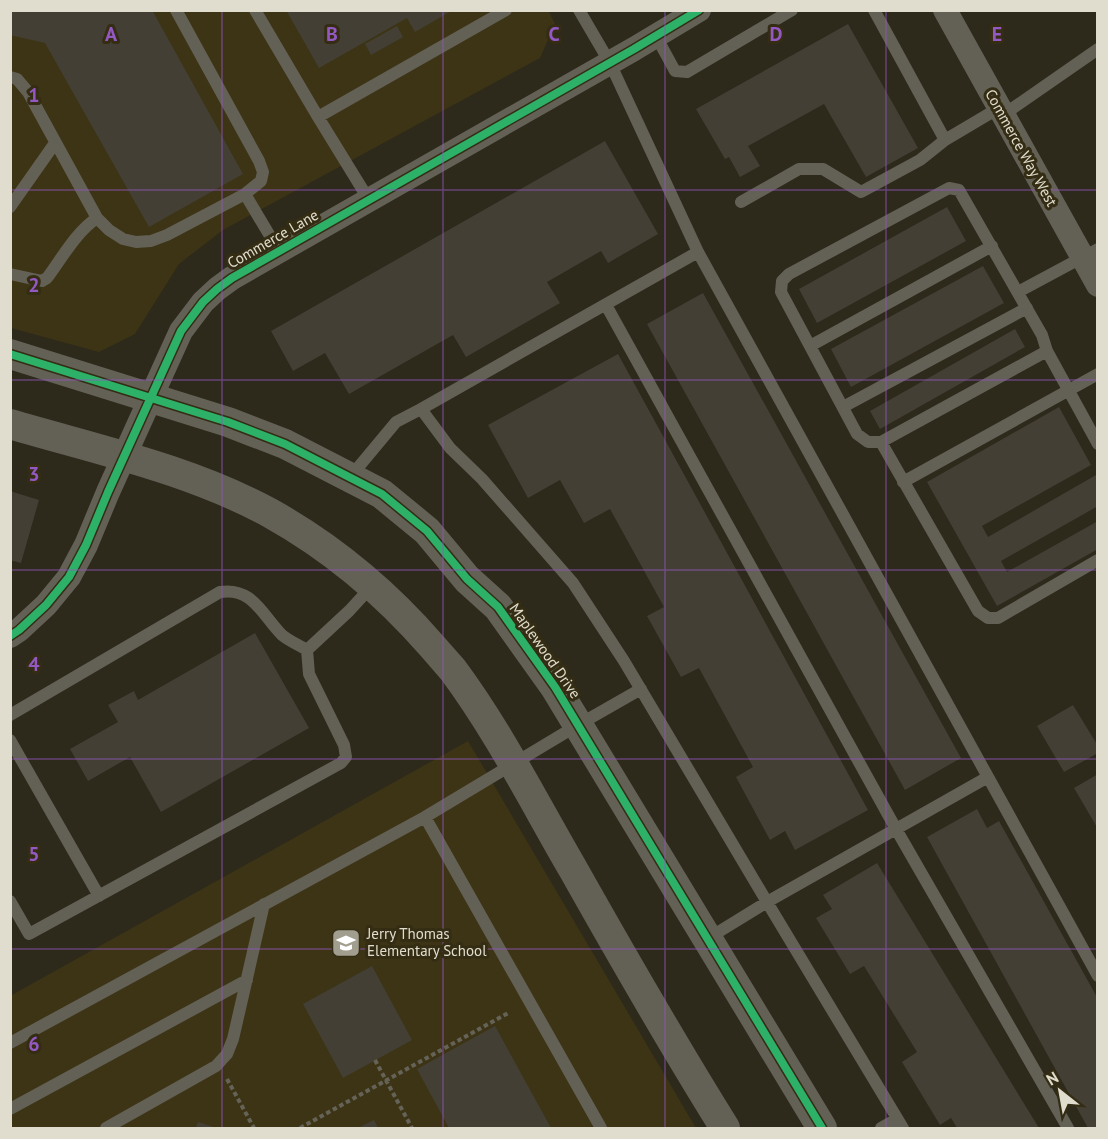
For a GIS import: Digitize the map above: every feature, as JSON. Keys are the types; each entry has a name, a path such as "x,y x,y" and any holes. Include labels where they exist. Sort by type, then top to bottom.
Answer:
{"street":[{"name":"Commerce Lane","path":"13,629 46,605 69,576 86,545 180,332 203,302 232,278 699,10"},
{"name":"Commerce Way West","path":"945,10 1001,112 1090,253 1098,285"},
{"name":"Maplewood Drive","path":"10,354 228,422 285,444 381,494 427,531 467,579 498,607 555,687 822,1128"},
{"path":"10,424 170,470 231,494 270,514 326,549 372,585 409,619 452,669 489,723 677,1051 725,1128"}],"lane":[{"path":"10,77 17,79 28,92 97,218 123,239 136,242 151,241 167,235 245,194 261,181 263,172 176,10"},
{"path":"255,10 369,200"},
{"path":"318,117 506,10"},
{"path":"579,10 610,63 698,252 1098,976"},
{"path":"656,36 675,71 687,72 792,10"},
{"path":"874,10 945,140"},
{"path":"741,202 799,169 823,169 861,192 920,160 945,140 1001,112 1098,49"},
{"path":"10,207 55,143"},
{"path":"1047,351 880,442 868,442 857,434 781,292 782,281 789,274 949,188 959,190 1042,335 1047,351 1098,444"},
{"path":"245,194 279,251"},
{"path":"10,274 42,281 47,278 88,224 97,218"},
{"path":"810,346 992,246"},
{"path":"350,477 396,422 698,252"},
{"path":"1018,292 1090,253"},
{"path":"606,304 896,830 1068,1128"},
{"path":"843,408 1027,308"},
{"path":"903,482 1098,374"},
{"path":"421,409 450,448 482,479 573,583 641,689 900,1124 881,1128"},
{"path":"880,442 978,611 988,618 998,618 1098,560"},
{"path":"307,650 349,611 372,585"},
{"path":"10,715 220,592 231,590 243,593 256,604 284,637 307,650"},
{"path":"10,901 29,934 341,763 346,757 344,745 309,674 307,650"},
{"path":"10,1043 425,817 641,689"},
{"path":"10,740 99,896"},
{"path":"707,939 767,902 988,777"},
{"path":"425,817 601,1128"},
{"path":"106,1128 216,1066 227,1054 233,1039 264,904"},
{"path":"10,1109 247,980"}],"path":[{"path":"300,1128 510,1012"},
{"path":"375,1060 412,1128"},
{"path":"219,1063 254,1128"}],"shaded area":[{"path":"548,10 555,24 540,58 223,230 179,264 135,334 99,352 11,328 10,11"},
{"name":"Jerry Thomas Elementary School","path":"468,741 696,1128 11,1128 10,996"}],"building":[{"path":"10,10 152,10 243,174 149,227 45,43 10,35"},
{"path":"286,10 453,10 415,32 407,18 319,68"},
{"path":"848,24 918,148 866,177 824,104 748,146 760,166 740,177 729,157 725,159 696,109"},
{"path":"397,26 403,37 371,55 365,44"},
{"path":"605,141 658,234 608,263 601,251 547,282 560,303 466,357 453,335 349,394 325,353 293,371 271,331"},
{"path":"947,207 966,241 817,323 799,289"},
{"path":"983,266 1004,303 851,387 831,349"},
{"path":"703,293 961,758 905,790 647,324"},
{"path":"1015,329 1025,347 880,429 870,411"},
{"path":"618,354 868,810 795,850 785,831 770,840 736,777 753,767 699,668 681,677 647,616 664,607 610,509 584,523 560,480 528,498 488,425"},
{"path":"1059,407 1091,465 982,526 988,537 1096,475 1098,478 1098,506 1001,561 1007,572 1098,521 1098,549 997,606 927,482"},
{"path":"10,491 39,500 21,563 10,560"},
{"path":"255,633 309,728 161,812 130,757 88,781 70,749 118,722 108,705 134,691 138,700"},
{"path":"1073,705 1098,746 1098,753 1064,772 1037,726"},
{"path":"1098,774 1098,829 1074,788"},
{"path":"977,809 987,828 999,821 1098,999 1098,1128 1088,1128 927,837"},
{"path":"877,863 1039,1128 957,1128 951,1118 940,1125 902,1062 917,1052 864,966 850,974 816,918 832,909 823,895"},
{"path":"372,966 412,1040 343,1078 303,1004"},
{"path":"495,1026 551,1128 449,1128 417,1069"},
{"path":"374,1120 378,1128 358,1128"},
{"path":"198,1122 217,1128 196,1128"}],"cycle path":[{"path":"10,636 46,605 69,577 86,545 181,331 203,302 217,289 232,278 699,10"},
{"path":"10,354 228,422 285,444 382,494 427,531 467,579 498,607 555,687 822,1128"}],"place":[{"name":"Jerry Thomas Elementary School","path":"346,943"}]}
